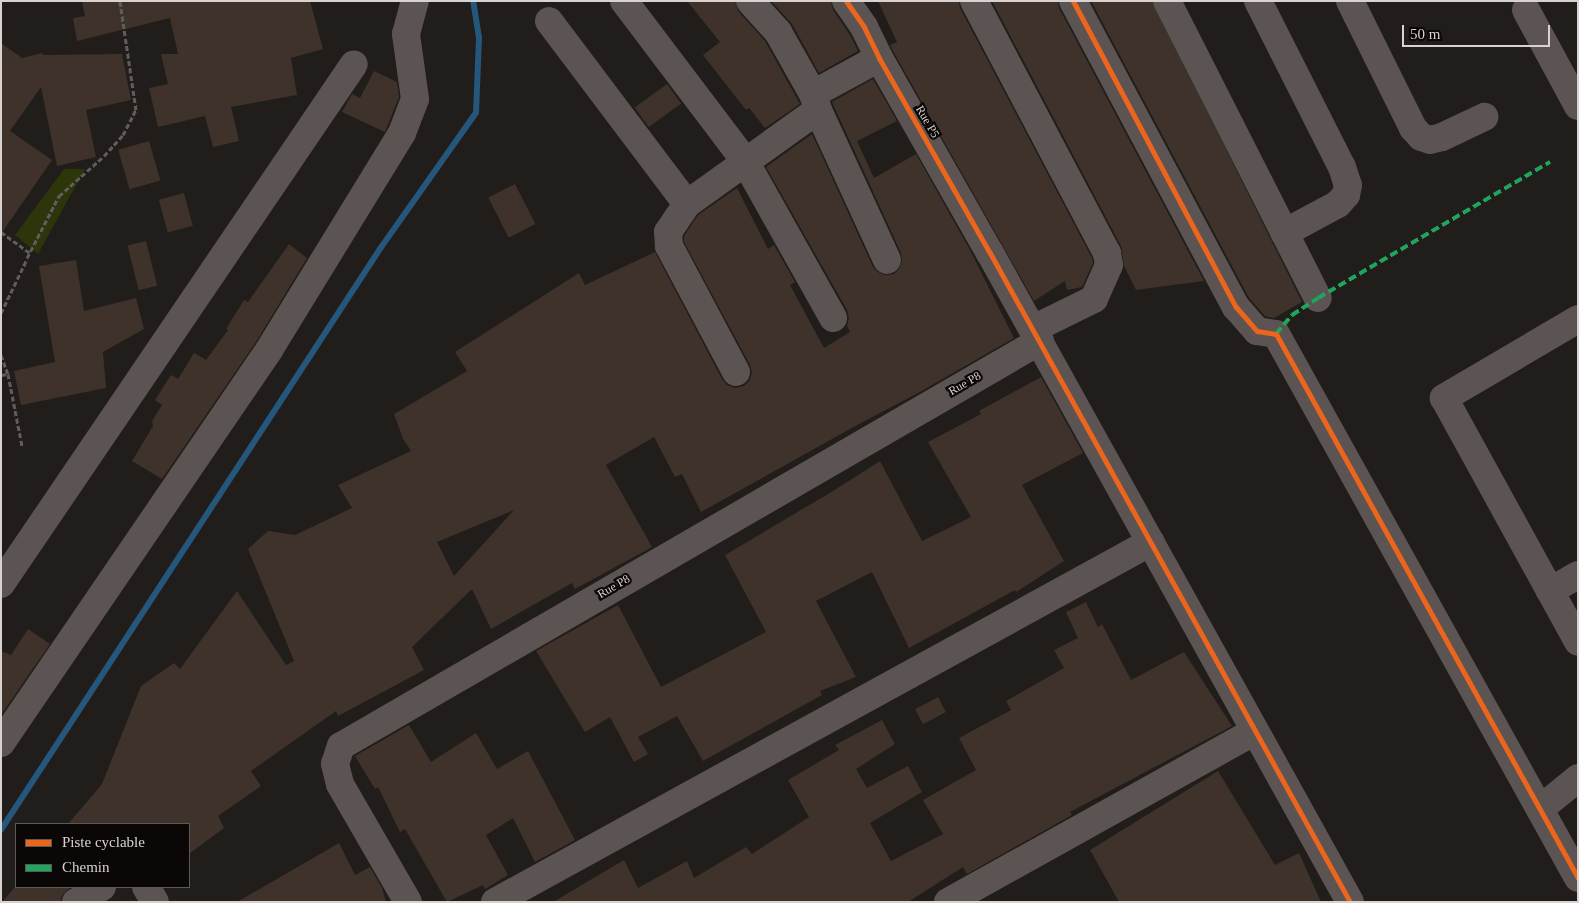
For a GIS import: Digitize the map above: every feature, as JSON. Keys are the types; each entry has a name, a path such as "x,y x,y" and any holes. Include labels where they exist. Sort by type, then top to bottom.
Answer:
{"street":[{"path":"1,743 269,350 402,133 415,99 406,34 415,1"},
{"path":"624,1 745,161 833,318"},
{"path":"750,1 778,32 816,102 887,260"},
{"name":"Rue P5","path":"846,1 864,27 879,58 1036,335 1350,902"},
{"name":"Rue P8","path":"408,902 340,784 335,764 340,746 1094,299 1109,265 1107,253 974,1"},
{"path":"1073,1 1236,307 1258,332 1276,334 1578,878"},
{"path":"1167,1 1318,298"},
{"path":"1258,1 1342,167 1348,185 1346,195 1338,204 1284,233"},
{"path":"1350,1 1413,128 1421,137 1430,140 1442,137 1484,117"},
{"path":"1526,10 1578,106"},
{"path":"549,21 688,204"},
{"path":"736,372 669,246 668,232 688,204 745,161 767,149 816,102 879,58"},
{"path":"1,584 354,64"},
{"path":"1578,319 1444,398 1578,642"},
{"path":"494,902 1151,542"},
{"path":"1550,591 1578,575"},
{"path":"948,902 1255,731"},
{"path":"1540,809 1578,778"},
{"path":"76,902 100,888"},
{"path":"147,888 154,902"}],"path":[{"path":"1,313 59,196 123,135 136,110 120,1"},
{"path":"1,232 30,251 27,258"},
{"path":"1,355 8,374 22,446"},
{"path":"1,375 8,374"}],"green space":[{"path":"64,169 85,169 38,254 15,235"}],"building":[{"path":"82,1 310,1 323,49 291,58 297,95 231,107 239,141 213,147 205,116 158,127 149,88 168,84 161,54 178,54 170,18 77,41 73,18 85,16"},
{"path":"687,1 735,1 738,11 765,41 800,104 765,128 749,108 746,110 703,55 720,42"},
{"path":"771,1 831,1 833,10 858,51 819,73 792,24"},
{"path":"878,1 959,1 960,8 1092,258 1093,263 1082,287 1067,290 1065,281 1034,301 893,51 890,45 897,42"},
{"path":"992,1 1058,1 1059,8 1204,281 1136,290 1124,266 1121,246"},
{"path":"1091,1 1152,1 1302,302 1274,318 1265,316 1249,298"},
{"path":"1,43 22,58 42,53 43,55 122,54 131,100 86,110 96,157 57,166 41,87 10,131 52,160 1,234"},
{"path":"374,71 397,82 399,97 385,132 342,112 352,94 360,98"},
{"path":"873,79 897,121 857,141 874,178 916,154 970,250 1014,338 701,512 682,474 675,477 654,437 606,465 652,547 575,589 572,583 491,629 472,589 412,647 424,670 338,716 336,711 251,771 261,786 218,816 224,828 190,853 190,823 69,823 102,784 141,686 174,663 180,669 237,591 286,665 294,661 248,549 268,531 295,535 352,508 338,485 411,451 403,439 394,414 467,371 455,352 579,273 585,285 655,252 722,379 727,385 735,388 744,386 749,381 752,373 750,365 684,242 684,236 698,215 737,188 768,249 774,245 795,282 790,285 824,348 850,332 847,326 849,318 847,310 766,167 812,134 873,267 885,275 894,274 902,262 901,253 832,102","holes":["514,510 454,576 437,542"]},
{"path":"667,84 681,103 649,127 635,108"},
{"path":"149,141 160,180 130,189 118,150"},
{"path":"515,184 535,224 509,238 488,198"},
{"path":"184,193 193,226 168,233 159,200"},
{"path":"146,241 157,286 139,290 128,246"},
{"path":"289,244 307,258 256,342 162,479 132,461 153,426 152,421 162,405 155,400 171,375 178,379 194,353 206,360 228,330 226,329 244,300 248,302"},
{"path":"76,260 84,311 136,298 144,329 103,352 106,388 21,405 14,371 55,362 39,266"},
{"path":"1041,377 1083,453 1022,485 1064,561 1016,592 1015,590 909,648 872,572 816,601 856,677 820,691 822,695 703,761 677,716 638,737 648,754 634,762 610,717 585,732 536,651 618,605 661,687 766,632 725,555 880,461 922,541 971,517 928,442 981,414 979,411"},
{"path":"1086,602 1098,627 1102,624 1131,680 1184,652 1232,726 1070,812 1072,815 967,874 963,867 908,902 553,902 624,860 638,888 687,861 694,878 746,847 752,854 809,817 788,780 839,750 835,745 882,720 895,744 856,769 867,788 908,766 922,792 870,823 891,861 943,834 923,800 976,770 959,738 1011,710 1006,701 1064,668 1054,650 1078,638 1066,612"},
{"path":"28,629 50,644 1,715 1,651 11,655"},
{"path":"938,697 946,712 923,724 915,709"},
{"path":"409,725 431,762 476,733 497,769 528,751 575,840 535,862 513,818 486,835 508,875 485,889 483,885 447,902 405,829 400,832 378,787 375,789 355,756"},
{"path":"1218,771 1275,865 1299,853 1321,902 1119,902 1090,850"},
{"path":"339,843 355,875 370,867 382,888 386,902 237,902"},
{"path":"15,887 70,888 63,894 60,902 2,902"}],"waterway":[{"path":"1,830 380,249 476,113 479,38 473,1"}],"marked path":[{"path":"1276,334 1292,315 1318,298 1550,162"}],"cycle path":[{"path":"846,1 864,27 879,58 990,253 1350,902"},
{"path":"1073,1 1236,307 1257,331 1276,334 1578,878"}]}
